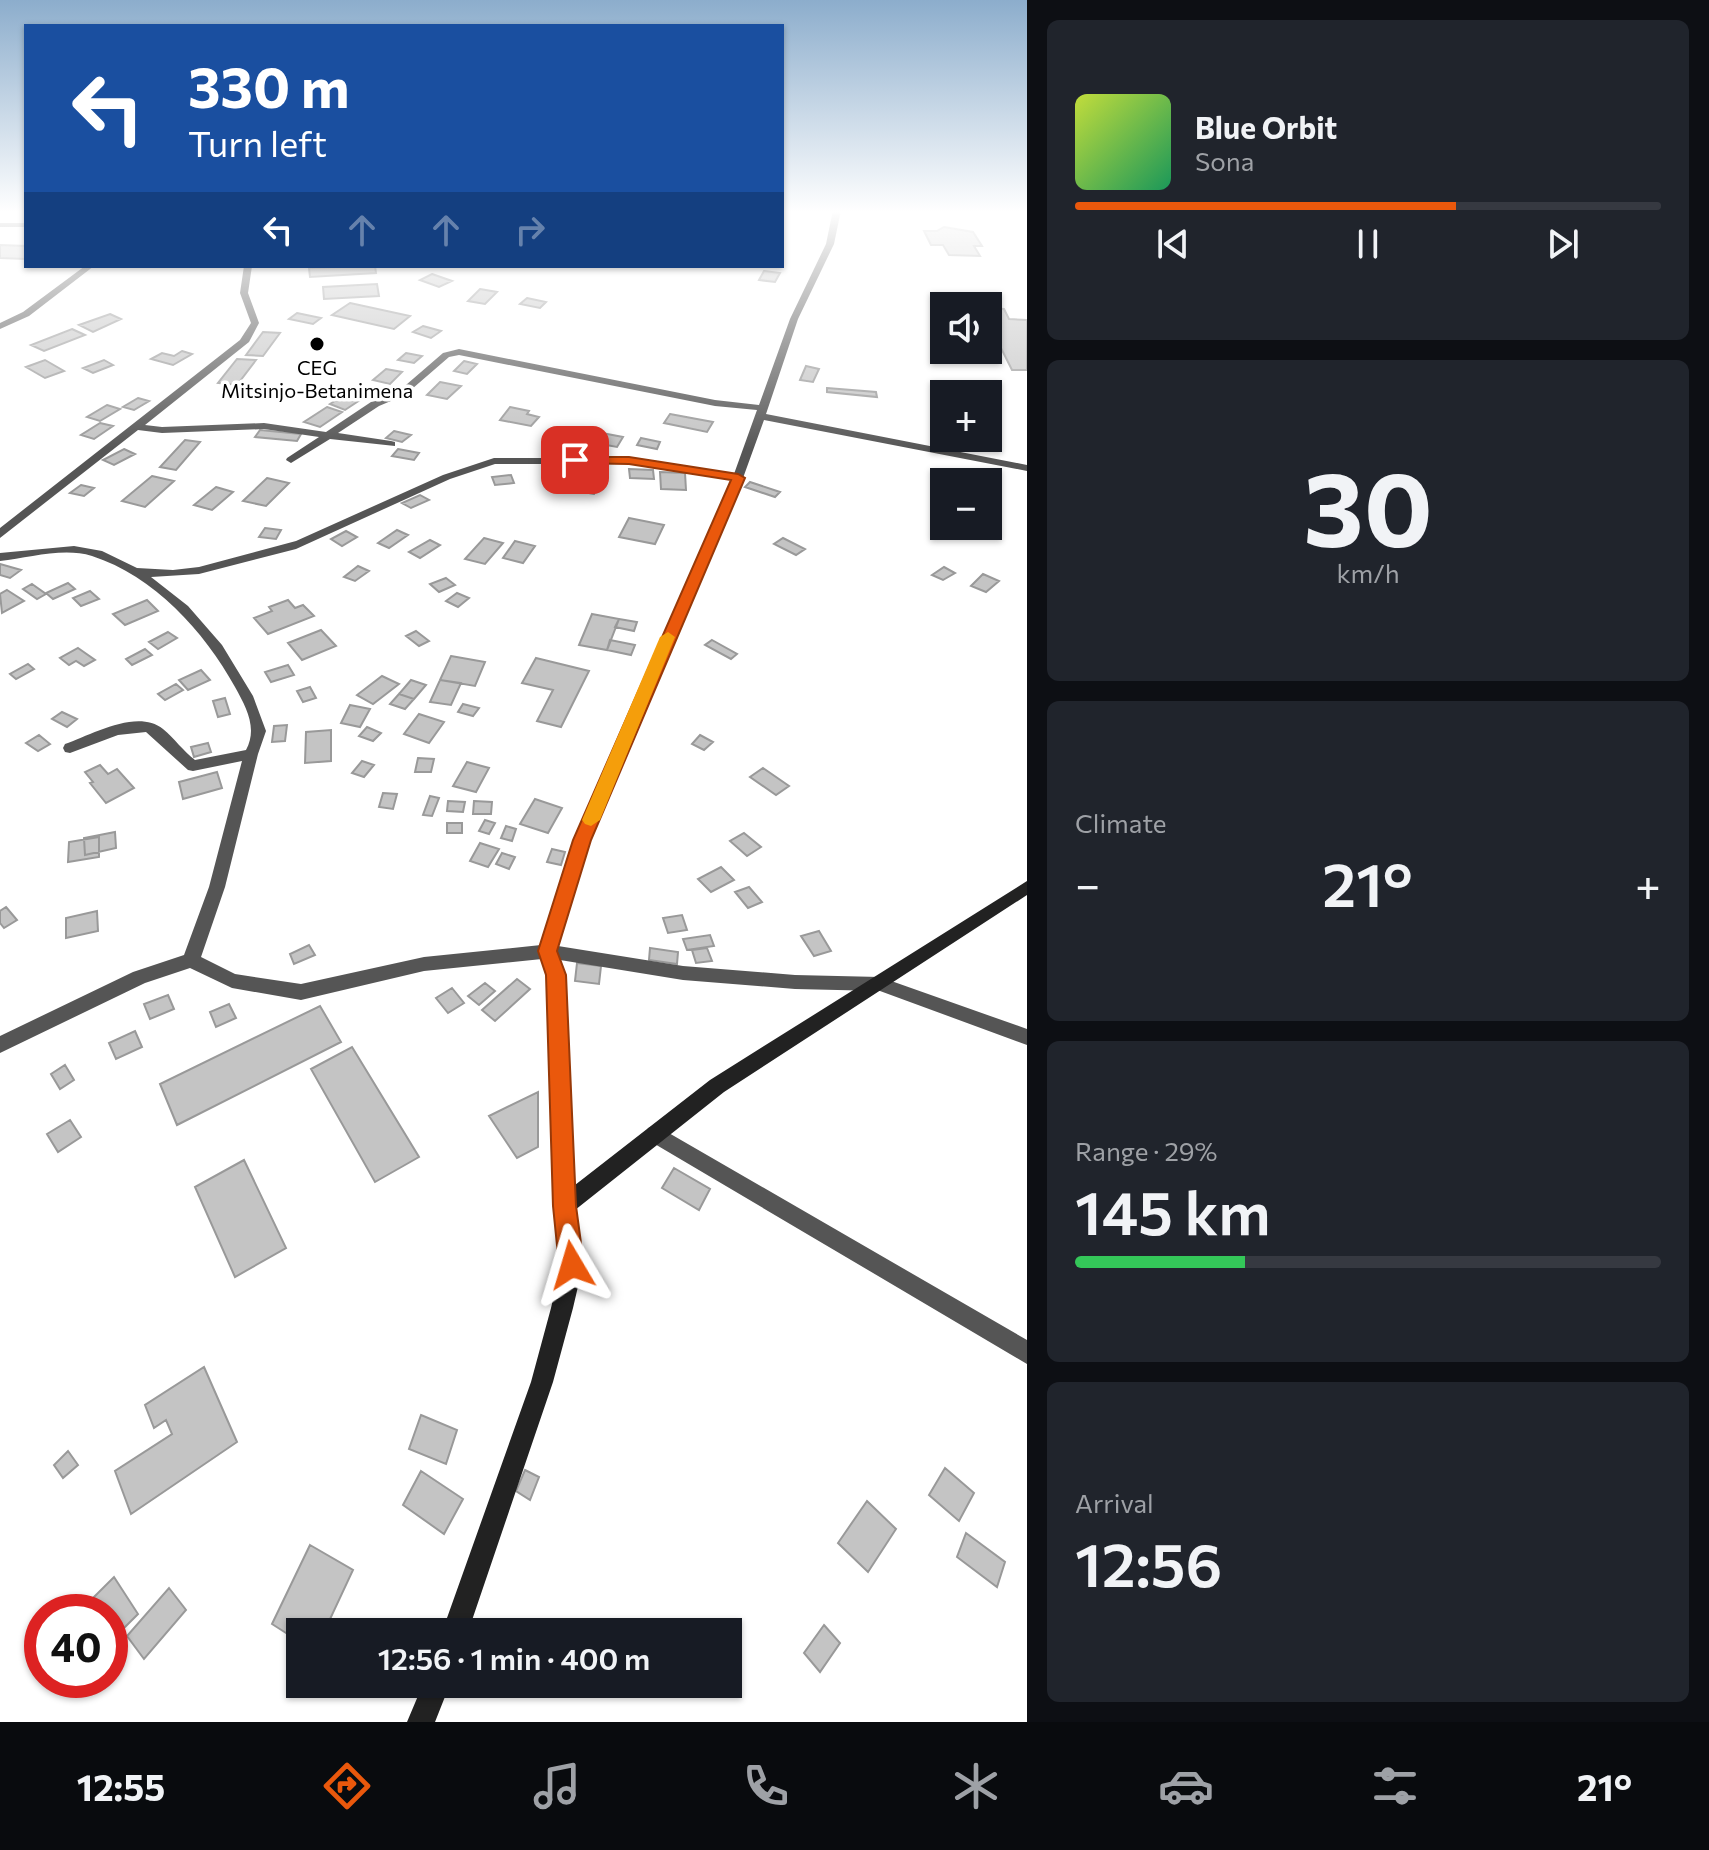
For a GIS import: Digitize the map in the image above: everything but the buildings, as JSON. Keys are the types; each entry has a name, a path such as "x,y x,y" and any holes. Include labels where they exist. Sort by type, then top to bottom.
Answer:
{"street":[{"path":"0,326 26,314 58,290"},
{"path":"0,534 244,342 255,323 244,290"},
{"path":"460,1618 542,1382 572,1265 564,1206 556,975 548,951 582,840 738,478 794,319 808,290"},
{"path":"291,460 375,404 402,393 446,355 459,352 1027,468"},
{"path":"138,427 162,430 264,426 391,444"},
{"path":"131,571 159,576 187,575 308,541 377,507 474,466 494,461 629,461 738,478"},
{"path":"0,557 53,550 96,553 131,571 182,609 209,635 232,667 252,707 259,737 251,754 217,887 191,960"},
{"path":"70,748 138,724 153,728 181,759 193,766 251,754"},
{"path":"564,1206 717,1086 1027,887"},
{"path":"0,1045 139,977 191,960 232,981 301,992 424,964 548,951 683,973 795,982 880,984 1027,1037"},
{"path":"655,1134 1027,1353"},
{"path":"421,1722 431,1698"}],"slow traffic":[{"path":"591,820 668,637"}],"place":[{"name":"CEG Mitsinjo-Betanimena","path":"317,344"}],"route":[{"path":"572,1265 564,1206 556,975 548,951 582,840 738,478 629,461 575,460"}]}
